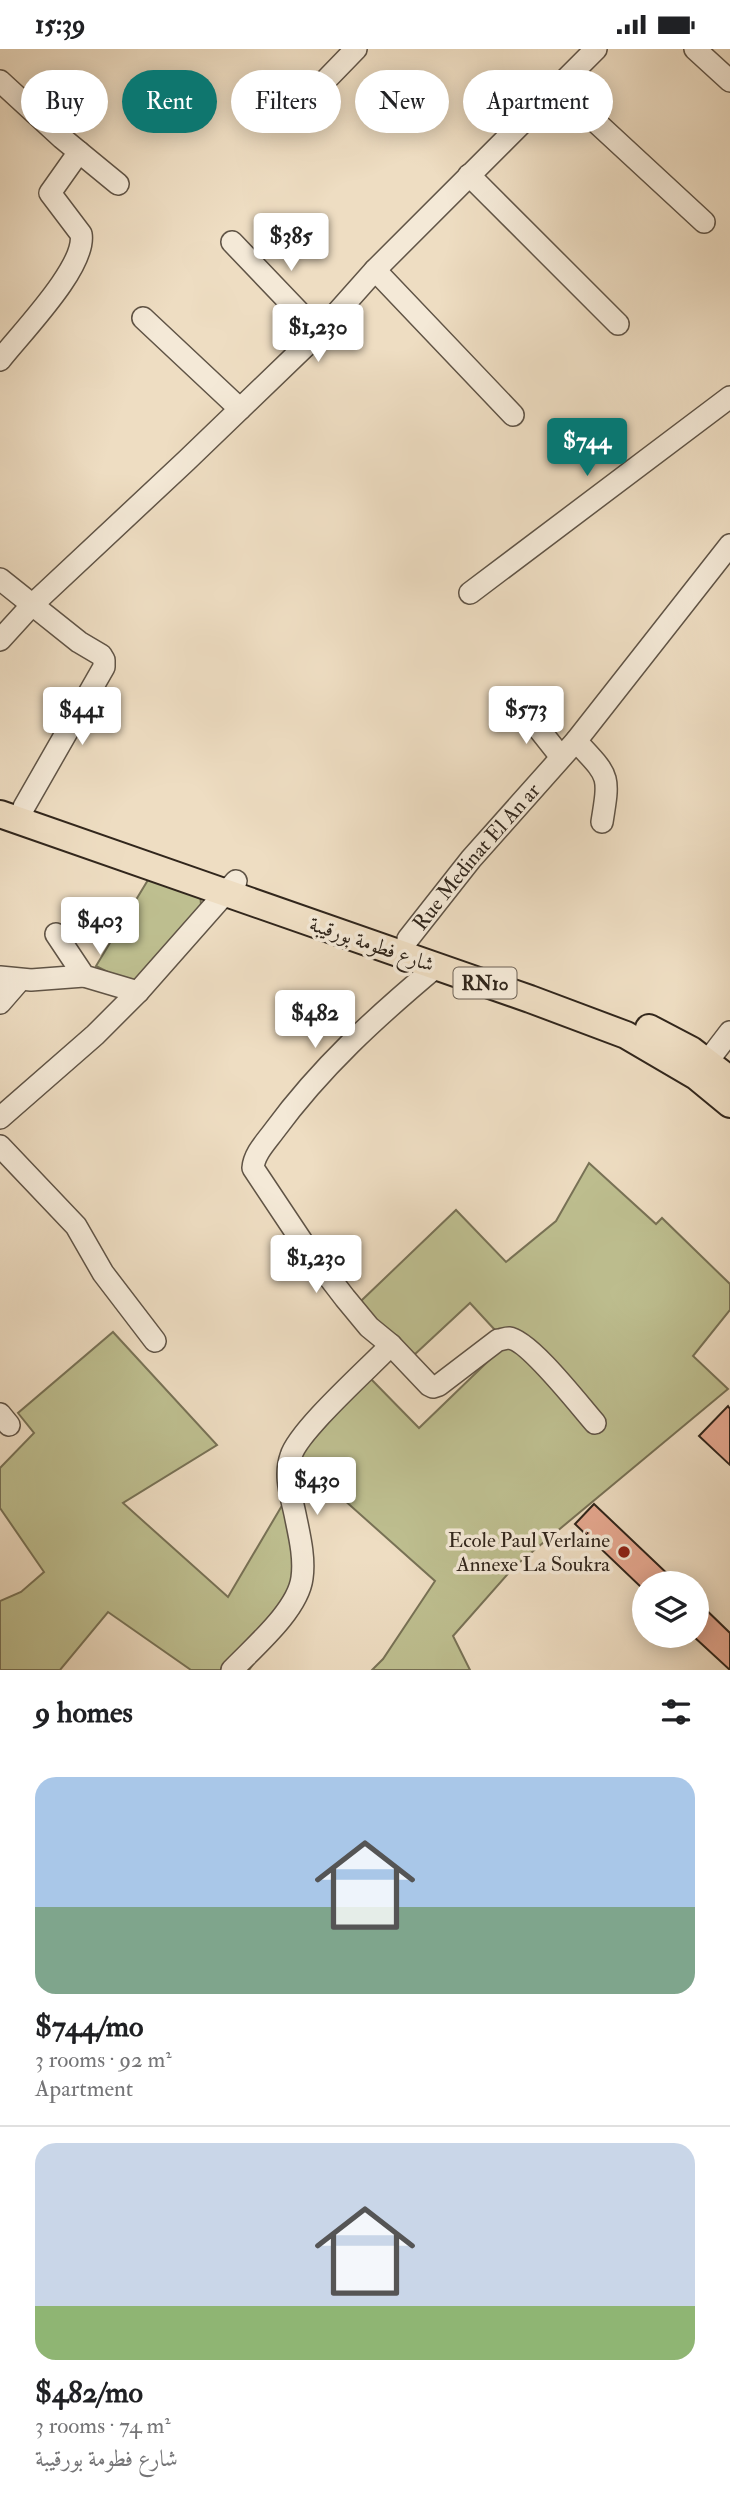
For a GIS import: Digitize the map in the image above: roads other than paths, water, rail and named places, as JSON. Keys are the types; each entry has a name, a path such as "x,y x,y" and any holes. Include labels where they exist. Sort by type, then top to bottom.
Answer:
{"main road":[{"name":"شارع فطومة بورقيبة","path":"8,806 626,1035 730,1080"},
{"name":"شارع فطومة بورقيبة","path":"230,887 408,939 631,1019 691,1050 702,1069 730,1104"}],"street":[{"path":"336,70 356,49"},
{"path":"575,70 596,49"},
{"path":"695,49 730,81"},
{"path":"4,91 118,184"},
{"path":"0,640 31,605 319,333 375,270 511,133"},
{"path":"608,133 704,222"},
{"path":"0,360 66,278 78,259 81,234 50,193 79,152"},
{"path":"469,175 618,324"},
{"path":"232,242 319,333"},
{"path":"375,270 513,415"},
{"path":"143,318 240,409"},
{"path":"470,593 730,397"},
{"name":"Rue Medinat El An ar","path":"408,939 471,859 576,741 730,545"},
{"path":"0,579 79,642 101,655 104,660 104,667 8,806"},
{"path":"523,709 561,758"},
{"path":"576,741 604,771 608,788 602,821"},
{"path":"0,1118 95,1035 138,992 230,887"},
{"path":"56,934 84,976"},
{"path":"437,966 368,1024 293,1105 253,1163 256,1174 305,1246 369,1327 433,1387 498,1340 509,1338 518,1342 547,1367 595,1423"},
{"path":"0,1003 10,978 84,976 138,992"},
{"path":"702,1069 730,1033"},
{"path":"0,1146 76,1226 103,1273 155,1341"},
{"path":"232,1670 273,1627 291,1605 300,1588 302,1554 288,1478 291,1453 322,1415 391,1345"}],"place":[{"name":"Ecole Paul Verlaine Annexe La Soukra","path":"624,1552"}]}
